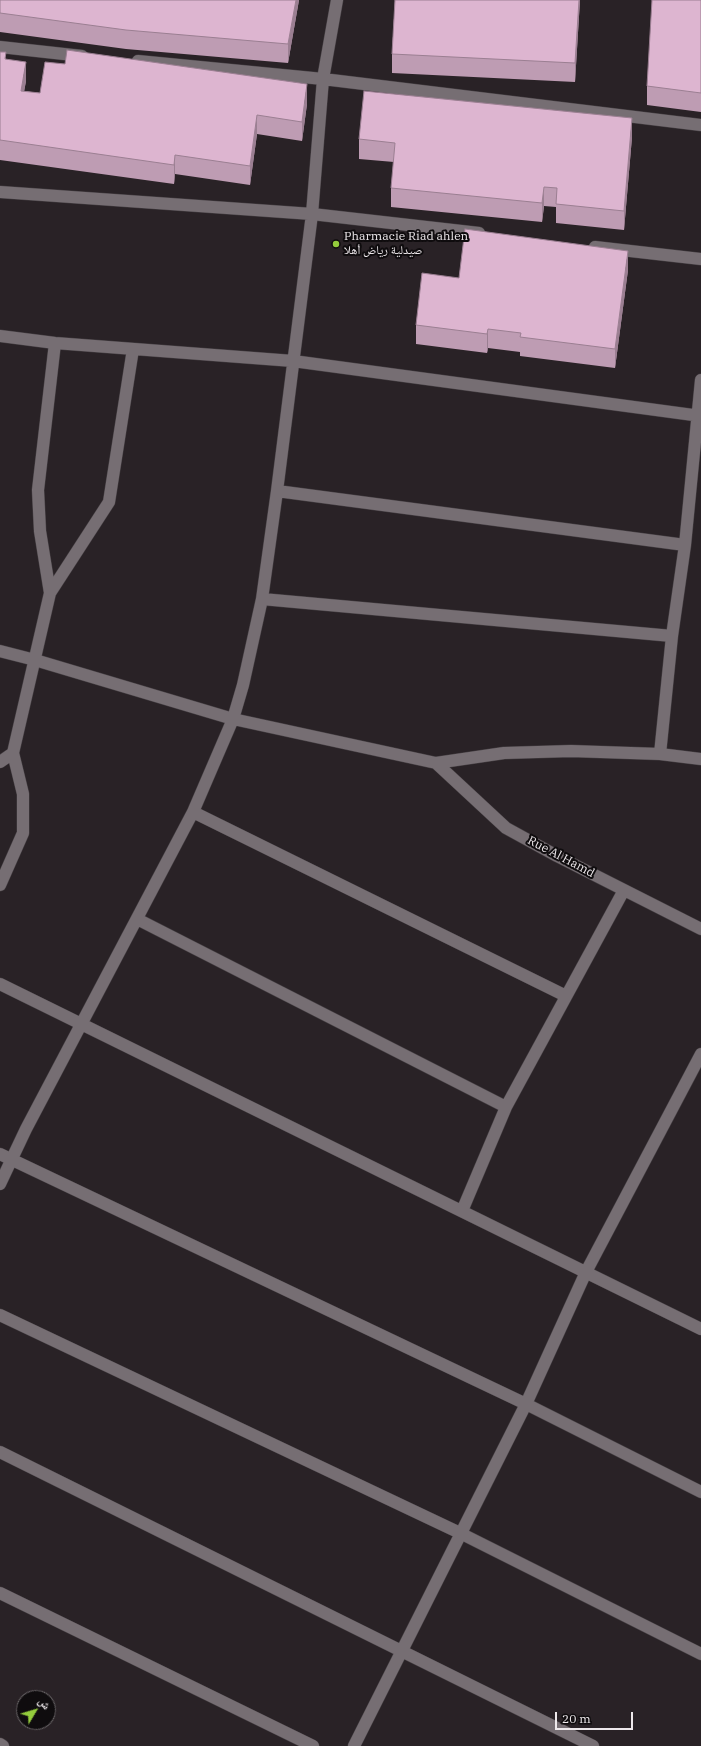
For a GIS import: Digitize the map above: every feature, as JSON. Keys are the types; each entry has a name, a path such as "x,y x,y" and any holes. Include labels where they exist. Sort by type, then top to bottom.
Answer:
{"street":[{"path":"0,1184 26,1129 193,812 233,719 243,685 262,599 277,491 312,214 323,79 337,0"},
{"path":"0,48 94,57"},
{"path":"126,60 323,79 701,125"},
{"path":"0,192 312,214 487,234"},
{"path":"582,245 701,259"},
{"path":"0,336 55,343 293,361 699,415"},
{"path":"50,593 40,531 38,490 55,343"},
{"path":"0,885 22,833 23,794 14,753 50,593 110,502 133,349"},
{"path":"660,754 672,636 685,545 699,415 701,380"},
{"path":"277,491 685,545"},
{"path":"262,599 672,636"},
{"path":"0,651 233,719 436,762 504,753 571,751 660,754 701,759"},
{"path":"0,762 14,753"},
{"name":"Rue Al Hamd","path":"436,762 506,828 701,929"},
{"path":"193,812 566,996"},
{"path":"462,1211 506,1108 624,890"},
{"path":"137,919 506,1108"},
{"path":"0,984 701,1329"},
{"path":"354,1746 526,1404 586,1272 701,1054"},
{"path":"0,1154 526,1404 701,1492"},
{"path":"0,1315 460,1533 701,1654"},
{"path":"0,1452 593,1746"},
{"path":"0,1592 313,1746"}],"building":[{"path":"0,0 296,0 288,44 126,30 0,13"},
{"path":"395,0 579,0 575,63 392,54"},
{"path":"652,0 701,0 701,93 647,86"},
{"path":"67,50 307,84 302,122 257,115 250,166 175,155 174,165 0,140 0,52 6,52 5,59 26,62 21,91 40,93 45,62 65,64"},
{"path":"364,91 632,118 624,211 556,204 557,188 544,187 542,203 391,188 395,143 359,139"},
{"path":"465,229 628,251 615,349 520,337 521,333 488,329 487,334 416,325 422,273 459,278"}],"place":[{"name":"Pharmacie Riad ahlen صيدلية رياض أهلا","path":"336,244"}]}
